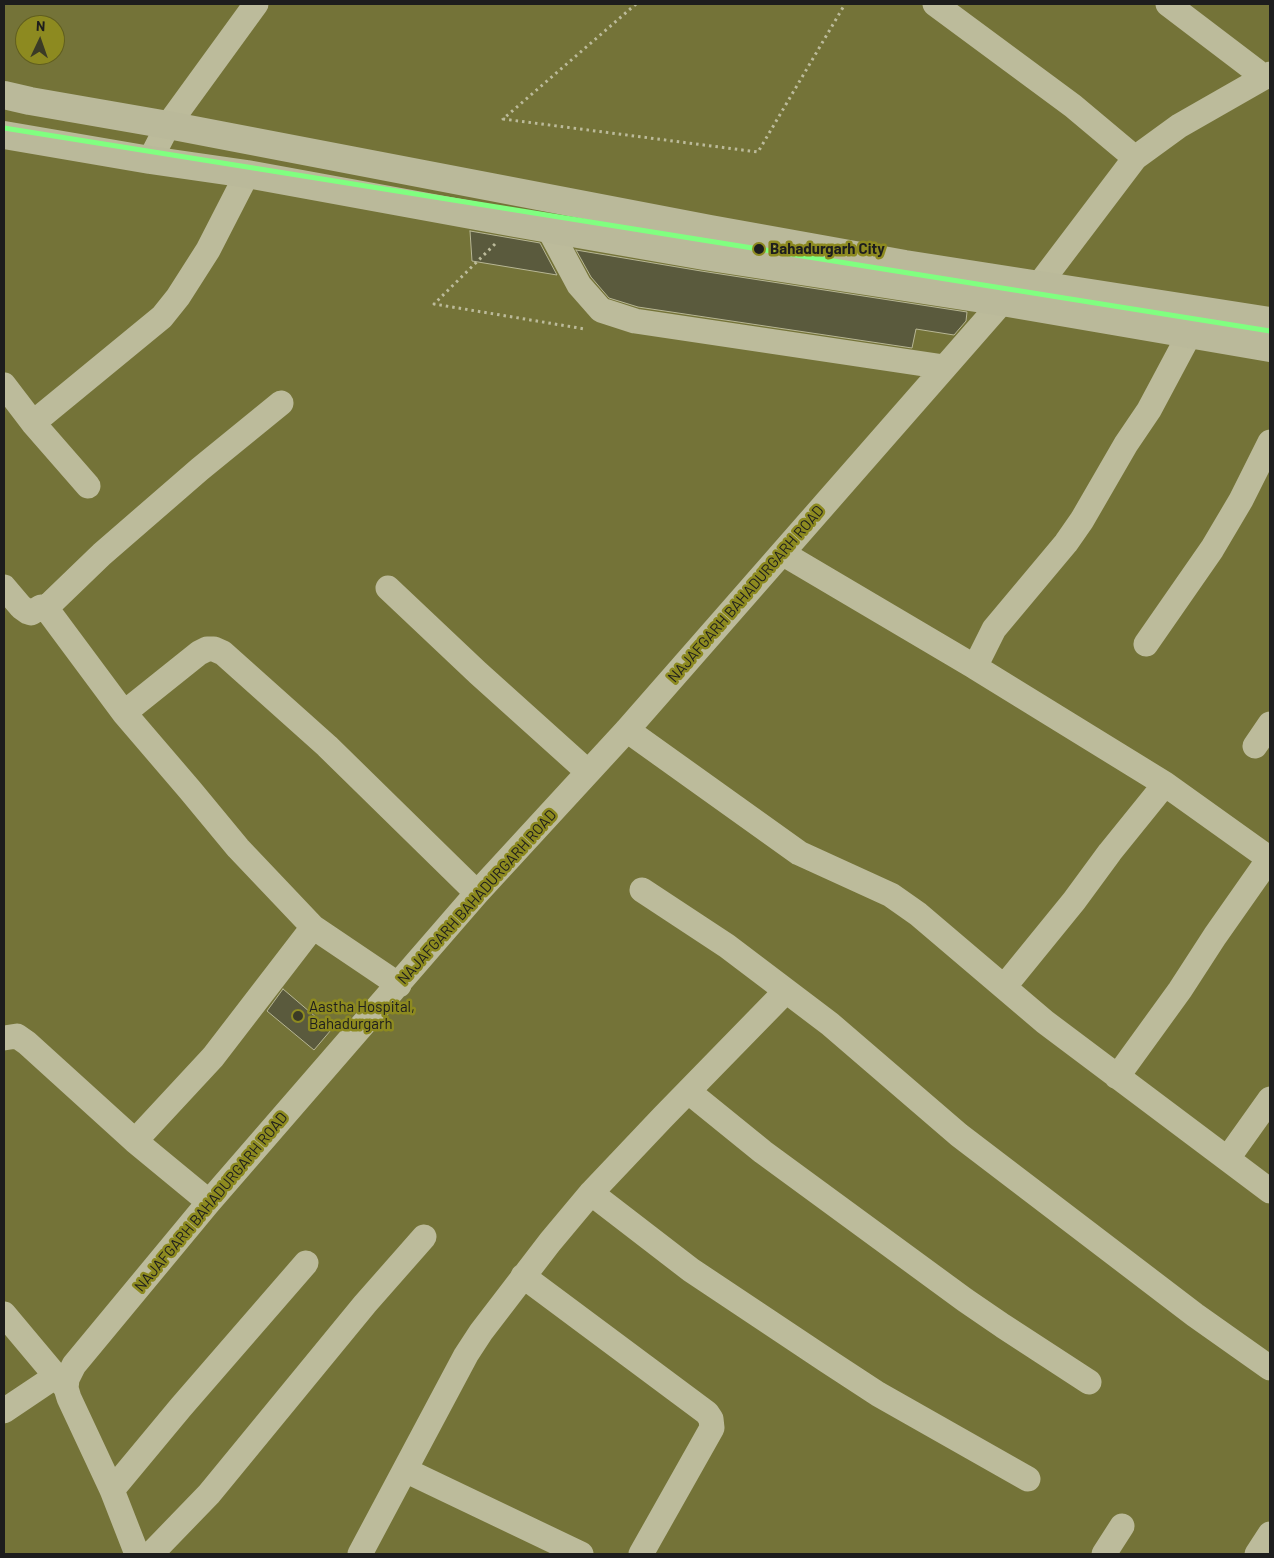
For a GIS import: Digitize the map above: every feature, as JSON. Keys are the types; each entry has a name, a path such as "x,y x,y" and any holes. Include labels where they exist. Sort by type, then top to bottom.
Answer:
{"main road":[{"path":"4,95 710,229 905,264 1270,321"},
{"path":"4,135 150,160 247,174 704,256 1002,302 1270,348"}],"street":[{"path":"150,160 168,125 256,4"},
{"path":"935,4 1073,106 1135,158"},
{"path":"1038,286 1135,158 1179,126 1267,76 1168,4"},
{"path":"32,423 162,317 178,297 208,250 247,174"},
{"path":"550,229 579,285 600,310 635,321 944,368"},
{"name":"NAJAFGARH BAHADURGARH ROAD","path":"61,1382 209,1202 477,893 627,730 1002,302"},
{"path":"975,666 994,629 1066,543 1086,513 1126,444 1149,410 1189,335"},
{"path":"4,385 32,423 88,486"},
{"path":"46,608 102,554 200,469 281,403"},
{"path":"1146,644 1212,549 1241,500 1270,442"},
{"path":"782,554 975,666 1165,784 1270,859 1215,936 1180,990 1117,1077"},
{"path":"4,587 20,607 28,612 31,613 41,607 46,608 124,713 238,848 313,927 399,985"},
{"path":"388,588 478,673 588,772"},
{"path":"124,713 199,653 207,649 214,649 224,653 327,746 477,893"},
{"path":"1255,746 1270,724"},
{"path":"627,730 799,852 891,895 918,914 1045,1022 1270,1191"},
{"path":"1004,987 1165,784"},
{"path":"642,890 727,946 830,1024 958,1135 1195,1315 1270,1368"},
{"path":"135,1141 213,1057 313,927"},
{"path":"360,1554 466,1355 523,1276 591,1193 786,991"},
{"path":"4,1038 18,1036 27,1043 135,1141 209,1202"},
{"path":"688,1092 763,1152 965,1300 1089,1382"},
{"path":"1228,1158 1270,1099"},
{"path":"591,1193 691,1270 826,1360 878,1394 1028,1479"},
{"path":"151,1554 209,1494 364,1304 424,1237"},
{"path":"112,1490 306,1263"},
{"path":"523,1276 707,1413 711,1418 712,1428 642,1554"},
{"path":"4,1314 61,1382 112,1490 137,1554"},
{"path":"4,1411 61,1382"},
{"path":"405,1470 580,1554"},
{"path":"1104,1554 1122,1526"},
{"path":"1257,1554 1270,1534"}],"path":[{"path":"636,4 503,119 758,152 845,4"}],"building":[{"path":"470,231 540,243 557,275 472,261"},
{"path":"576,250 967,312 966,321 954,335 916,329 912,348 638,307 609,298 591,277"},
{"path":"283,989 331,1030 314,1050 267,1011"}],"transit line":[{"path":"4,128 1270,331"}],"place":[{"name":"Bahadurgarh City","path":"759,249"},
{"name":"Aastha Hospital, Bahadurgarh","path":"298,1016"}]}
